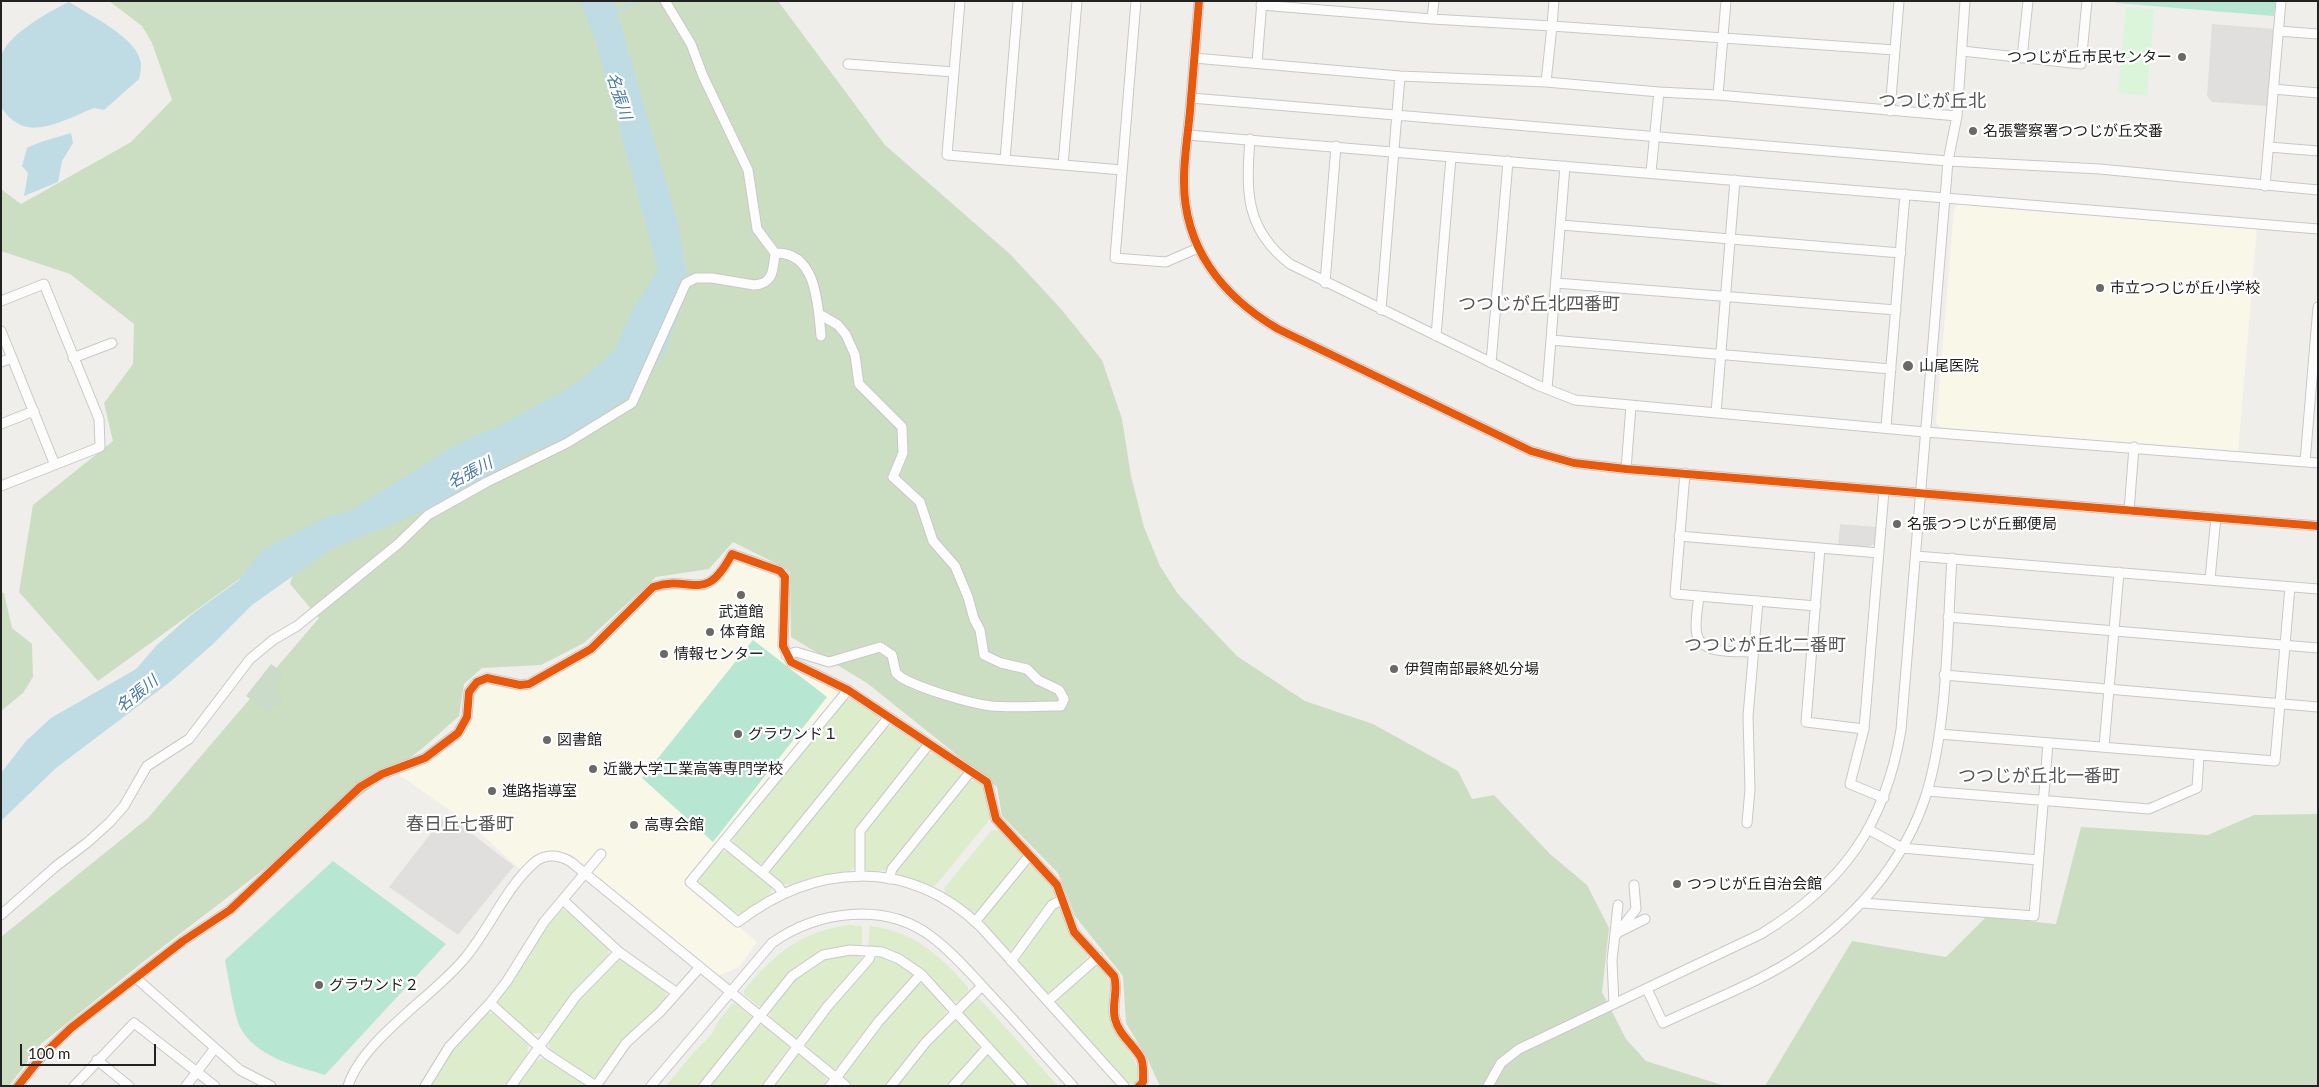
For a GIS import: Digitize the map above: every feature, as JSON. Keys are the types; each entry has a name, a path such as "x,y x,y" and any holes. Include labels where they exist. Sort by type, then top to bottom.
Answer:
{"street":[{"path":"1,915 110,822 124,806 147,766 189,739 250,659 273,640 297,626 398,544 428,516 487,482 567,443 632,403 686,283 696,278 712,278 763,284 771,275 775,253 757,228 748,170 703,76 691,44 665,1"},
{"path":"960,1 947,155 1122,170"},
{"path":"1005,160 1018,1"},
{"path":"1063,164 1077,1"},
{"path":"1136,1 1116,258 1166,262 1198,248"},
{"path":"1199,1 1185,193 1188,219 1198,248 1216,278 1252,314 1278,329 1531,451 1574,464 1626,469 2318,526"},
{"path":"1432,19 1434,1"},
{"path":"1546,82 1554,1"},
{"path":"1718,95 1726,1"},
{"path":"1890,111 1899,1"},
{"path":"1488,1086 1501,1063 1513,1052 1761,934 1789,917 1833,878 1853,854 1884,798 1896,760 1902,730 1948,161 1957,116 1965,1"},
{"path":"2022,58 2028,1"},
{"path":"1962,52 2081,64 2087,1"},
{"path":"2265,186 2280,1"},
{"path":"1257,63 1262,3 1432,19 1895,50"},
{"path":"2278,31 2318,34"},
{"path":"1194,58 1400,76 1546,82 1718,95 1957,116"},
{"path":"848,64 954,72"},
{"path":"1381,310 1400,76"},
{"path":"2273,89 2318,93"},
{"path":"1651,172 1659,92"},
{"path":"1191,98 1948,161 2100,169 2318,190"},
{"path":"1188,135 1651,172 2318,229"},
{"path":"1250,139 1248,199 1257,225 1268,243 1282,258 1325,282 1491,363 1547,389 1583,401 1925,432 2318,463"},
{"path":"1325,282 1336,146"},
{"path":"2269,147 2318,151"},
{"path":"1436,336 1451,157"},
{"path":"1491,363 1508,161"},
{"path":"1547,389 1565,166"},
{"path":"1716,413 1735,180"},
{"path":"1886,427 1905,194"},
{"path":"1561,225 1901,253"},
{"path":"775,253 790,254 806,267 812,278 821,336"},
{"path":"1556,283 1896,310"},
{"path":"1,301 44,284 99,419 100,447 1,486"},
{"path":"2305,462 2318,307"},
{"path":"786,655 796,652 829,662 880,647 892,654 895,670 902,678 964,699 989,706 1061,706 1064,699 1060,690 1038,680 1027,669 1001,663 984,655 980,630 974,620 968,597 955,566 933,541 920,502 893,477 903,453 900,424 859,384 854,355 846,335 838,325 819,314"},
{"path":"1,331 55,465"},
{"path":"1552,340 1891,369"},
{"path":"73,358 112,343"},
{"path":"1,362 12,358"},
{"path":"1626,469 1631,406"},
{"path":"1,424 34,411"},
{"path":"2129,511 2134,447"},
{"path":"1685,474 1675,594 1816,606"},
{"path":"1884,491 1864,729 1850,784 1884,798"},
{"path":"2210,579 2216,517"},
{"path":"1679,536 1879,553"},
{"path":"1820,548 1806,722 1864,729"},
{"path":"18,1086 42,1056 71,1028 183,942 230,910 360,787 382,774 425,758 458,733 467,717 469,692 477,682 487,678 525,685 575,660 596,644 653,587 709,583 721,574 732,554 780,572 785,577 784,646 786,655 791,662 848,690 987,782 996,819 1057,885 1074,932 1112,972 1115,979 1113,1008 1117,1025 1142,1060 1144,1082 1139,1086"},
{"path":"1916,556 2318,589"},
{"path":"1646,989 1663,1023 1788,962 1828,934 1862,903 1902,848 1927,791 1939,734 1952,558"},
{"path":"2104,747 2119,572"},
{"path":"1939,734 2275,761 2290,587"},
{"path":"1699,596 1697,634 1701,641 1712,649 1753,652"},
{"path":"1747,823 1750,789 1748,716 1758,601"},
{"path":"1948,616 2318,648"},
{"path":"1944,675 2318,706"},
{"path":"848,690 690,882 738,922 762,903 782,892 818,880 860,876 890,879 914,885 937,895 976,922 1124,1086"},
{"path":"762,873 888,718"},
{"path":"1862,903 2034,916 2048,743"},
{"path":"860,876 860,831 929,744"},
{"path":"1927,791 2149,809 2197,788 2199,756"},
{"path":"890,879 892,868 971,771"},
{"path":"1868,829 1902,848 2038,860"},
{"path":"724,842 782,892"},
{"path":"424,1086 450,1047 490,1003 518,966 544,922 600,854"},
{"path":"348,1086 362,1057 465,958 506,899 535,862 546,857 560,856 585,873 846,1086"},
{"path":"976,922 1029,856"},
{"path":"1617,934 1636,909 1634,885"},
{"path":"563,900 619,952 677,993"},
{"path":"1011,961 1021,949 1035,925 1052,905 1062,900"},
{"path":"1614,1004 1612,961 1617,934 1618,905"},
{"path":"651,1086 764,950 782,936 814,920 847,914 886,917 918,928 931,936 964,965 1073,1086"},
{"path":"1617,934 1645,919"},
{"path":"768,1086 827,1007 869,959 872,951"},
{"path":"704,1086 787,980 810,962 837,952 872,951 899,959 921,974 1022,1085"},
{"path":"511,1086 576,996 619,952"},
{"path":"1048,1001 1098,957"},
{"path":"490,1003 539,1047 596,1086 620,1050 660,1012 700,967"},
{"path":"830,1086 880,1021 921,974"},
{"path":"136,978 247,1075 271,1086"},
{"path":"891,1086 955,1010 982,986"},
{"path":"74,1086 134,1023 215,1086"},
{"path":"953,1086 988,1046"},
{"path":"186,1086 215,1048"},
{"path":"97,1060 129,1086"}],"shaded area":[{"path":"2212,24 2275,29 2268,106 2212,102 2207,96"},
{"name":"市立つつじが丘小学校","path":"1962,203 2257,228 2238,452 1942,428 1936,424 1954,210 1956,205"},
{"path":"1840,524 1877,527 1875,543 1869,547 1838,545"},
{"name":"近畿大学工業高等専門学校","path":"739,562 776,576 780,581 780,652 782,657 788,665 836,690 837,696 685,881 757,942 739,967 718,976 576,859 557,851 545,851 532,858 521,870 471,825 398,774 428,761 463,735 469,725 477,689 488,684 532,687 549,679 594,653 656,592 714,586 725,577 732,564"},
{"path":"446,814 514,866 458,935 389,887"}],"green space":[{"path":"109,1 778,1 885,145 1010,254 1062,310 1102,360 1122,419 1131,476 1144,527 1160,566 1178,594 1237,656 1305,701 1373,724 1458,771 1472,799 1494,795 1550,854 1587,885 1609,928 1602,992 1626,1039 1646,1061 1725,1086 1160,1086 1147,1058 1126,1023 1123,976 1075,916 1058,873 1002,816 997,787 867,683 791,637 790,573 785,568 733,542 709,569 656,577 584,643 541,665 482,668 464,684 459,716 424,747 143,962 41,1044 9,1086 1,1086 1,937 148,818 319,618 290,584 307,530 98,681 19,592 33,505 113,441 104,403 133,364 134,324 70,274 1,251 1,189 21,204 131,142 172,100 152,43 142,26"},
{"path":"2116,1 2276,1 2274,16 2116,3"},
{"path":"2126,7 2154,10 2147,96 2118,93"},
{"path":"1,592 4,593 12,628 32,644 33,677 23,693 1,711"},
{"name":"グラウンド１","path":"753,640 827,697 713,842 642,778"},
{"path":"271,664 285,674 275,688 284,700 268,712 246,696"},
{"path":"852,698 878,715 879,722 764,863 758,864 733,845 733,837 845,700"},
{"path":"892,726 919,743 920,749 859,824 855,835 855,867 850,871 816,876 789,885 782,884 771,875 770,868 886,728"},
{"path":"934,753 960,770 961,777 886,870 869,872 864,867 865,831 928,754"},
{"path":"976,780 986,792 991,809 990,819 936,885 929,887 898,876 896,869 968,782"},
{"path":"2318,814 2318,1086 1765,1086 1852,941 1946,957 1986,917 2056,924 2081,827 2208,835 2254,815"},
{"path":"992,830 998,830 1021,853 1021,859 978,912 971,913 945,895 944,888"},
{"path":"728,851 772,887 771,893 742,914 735,913 700,885 699,878 721,852"},
{"name":"グラウンド２","path":"333,861 446,944 325,1075 277,1059 256,1046 247,1037 240,1027 236,1014 225,960"},
{"path":"1025,865 1032,866 1053,887 1055,895 1031,924 1014,951 1007,950 984,924 984,918"},
{"path":"1054,908 1061,910 1071,935 1087,953 1087,959 1051,992 1045,993 1019,964 1028,943"},
{"path":"562,909 570,913 608,947 609,955 567,1001 548,1027 541,1033 531,1034 499,1006 498,1000 521,968 547,925"},
{"path":"849,925 862,926 862,945 829,949 804,962 782,981 762,1006 758,1006 744,994 744,990 767,965 790,946 816,933"},
{"path":"870,926 899,933 925,947 948,965 968,987 968,993 959,1001 952,1001 915,965 895,954 868,946"},
{"path":"860,954 863,960 825,1003 801,1037 793,1038 770,1017 772,1009 780,997 805,971 835,957"},
{"path":"882,956 898,962 912,971 912,978 876,1018 838,1068 832,1069 807,1049 806,1042 844,992 875,959"},
{"path":"621,959 665,990 667,997 658,1009 625,1038 595,1077 589,1077 552,1053 549,1047 549,1040 581,996 615,961"},
{"path":"1093,966 1099,966 1109,981 1112,1024 1137,1067 1139,1075 1135,1084 1127,1083 1057,1005 1057,998"},
{"path":"918,983 925,984 946,1008 946,1013 916,1046 885,1086 853,1086 845,1079 844,1073 872,1036"},
{"path":"973,999 980,999 1058,1086 1028,1086 964,1015 964,1007"},
{"path":"732,1004 736,1004 751,1016 752,1020 698,1086 666,1086 693,1053 712,1034 719,1020"},
{"path":"487,1013 493,1013 528,1044 527,1055 517,1072 505,1086 429,1086 452,1050"},
{"path":"951,1020 957,1020 979,1043 978,1051 947,1086 896,1086"},
{"path":"764,1024 788,1044 789,1052 762,1086 709,1086 758,1025"},
{"path":"801,1055 827,1075 824,1086 773,1086 796,1056"},
{"path":"985,1056 992,1056 1012,1079 1013,1086 959,1086"},
{"path":"544,1058 586,1086 515,1086 533,1062"}],"water":[{"name":"名張川","path":"580,1 614,1 677,220 689,285 665,352 632,394 589,424 558,442 526,454 434,507 331,549 252,605 213,644 170,682 56,768 1,821 1,773 26,741 51,718 136,669 157,645 191,615 239,580 262,550 328,516 348,512 459,443 503,424 570,387 601,363 616,348 631,312 658,270 595,39"},
{"path":"69,2 112,28 132,45 138,54 141,64 139,79 104,110 94,108 45,127 33,128 22,125 11,119 1,107 1,57 11,40 20,32 51,11"},
{"path":"71,133 73,143 62,161 58,182 24,196 28,173 22,166 27,148"}],"waterway":[{"path":"614,12 640,1"}],"cycle path":[{"path":"1199,1 1185,162 1185,204 1190,226 1199,248 1223,285 1258,316 1278,329 1531,451 1574,463 1626,469 2318,526"},
{"path":"18,1086 42,1056 71,1028 183,941 230,910 360,787 382,774 425,758 458,733 467,717 469,692 477,682 487,678 520,685 529,684 591,649 653,587 667,584 706,584 714,579 722,570 732,554 780,571 785,577 783,646 791,662 848,690 987,782 996,819 1057,885 1074,932 1114,976 1116,987 1115,1019 1123,1035 1142,1060 1143,1082 1139,1086"}],"place":[{"name":"つつじが丘市民センター","path":"2182,57"},
{"name":"名張警察署つつじが丘交番","path":"1973,131"},
{"name":"市立つつじが丘小学校","path":"2100,288"},
{"name":"山尾医院","path":"1908,366"},
{"name":"名張つつじが丘郵便局","path":"1897,524"},
{"name":"武道館","path":"741,595"},
{"name":"体育館","path":"710,632"},
{"name":"情報センター","path":"664,654"},
{"name":"伊賀南部最終処分場","path":"1394,669"},
{"name":"グラウンド１","path":"738,734"},
{"name":"図書館","path":"547,740"},
{"name":"近畿大学工業高等専門学校","path":"593,769"},
{"name":"進路指導室","path":"492,791"},
{"name":"高専会館","path":"634,825"},
{"name":"つつじが丘自治会館","path":"1677,884"},
{"name":"グラウンド２","path":"319,985"}],"district":[{"name":"つつじが丘北","path":"1932,101"},
{"name":"つつじが丘北四番町","path":"1539,304"},
{"name":"つつじが丘北二番町","path":"1765,645"},
{"name":"つつじが丘北一番町","path":"2039,776"},
{"name":"春日丘七番町","path":"460,824"}]}
